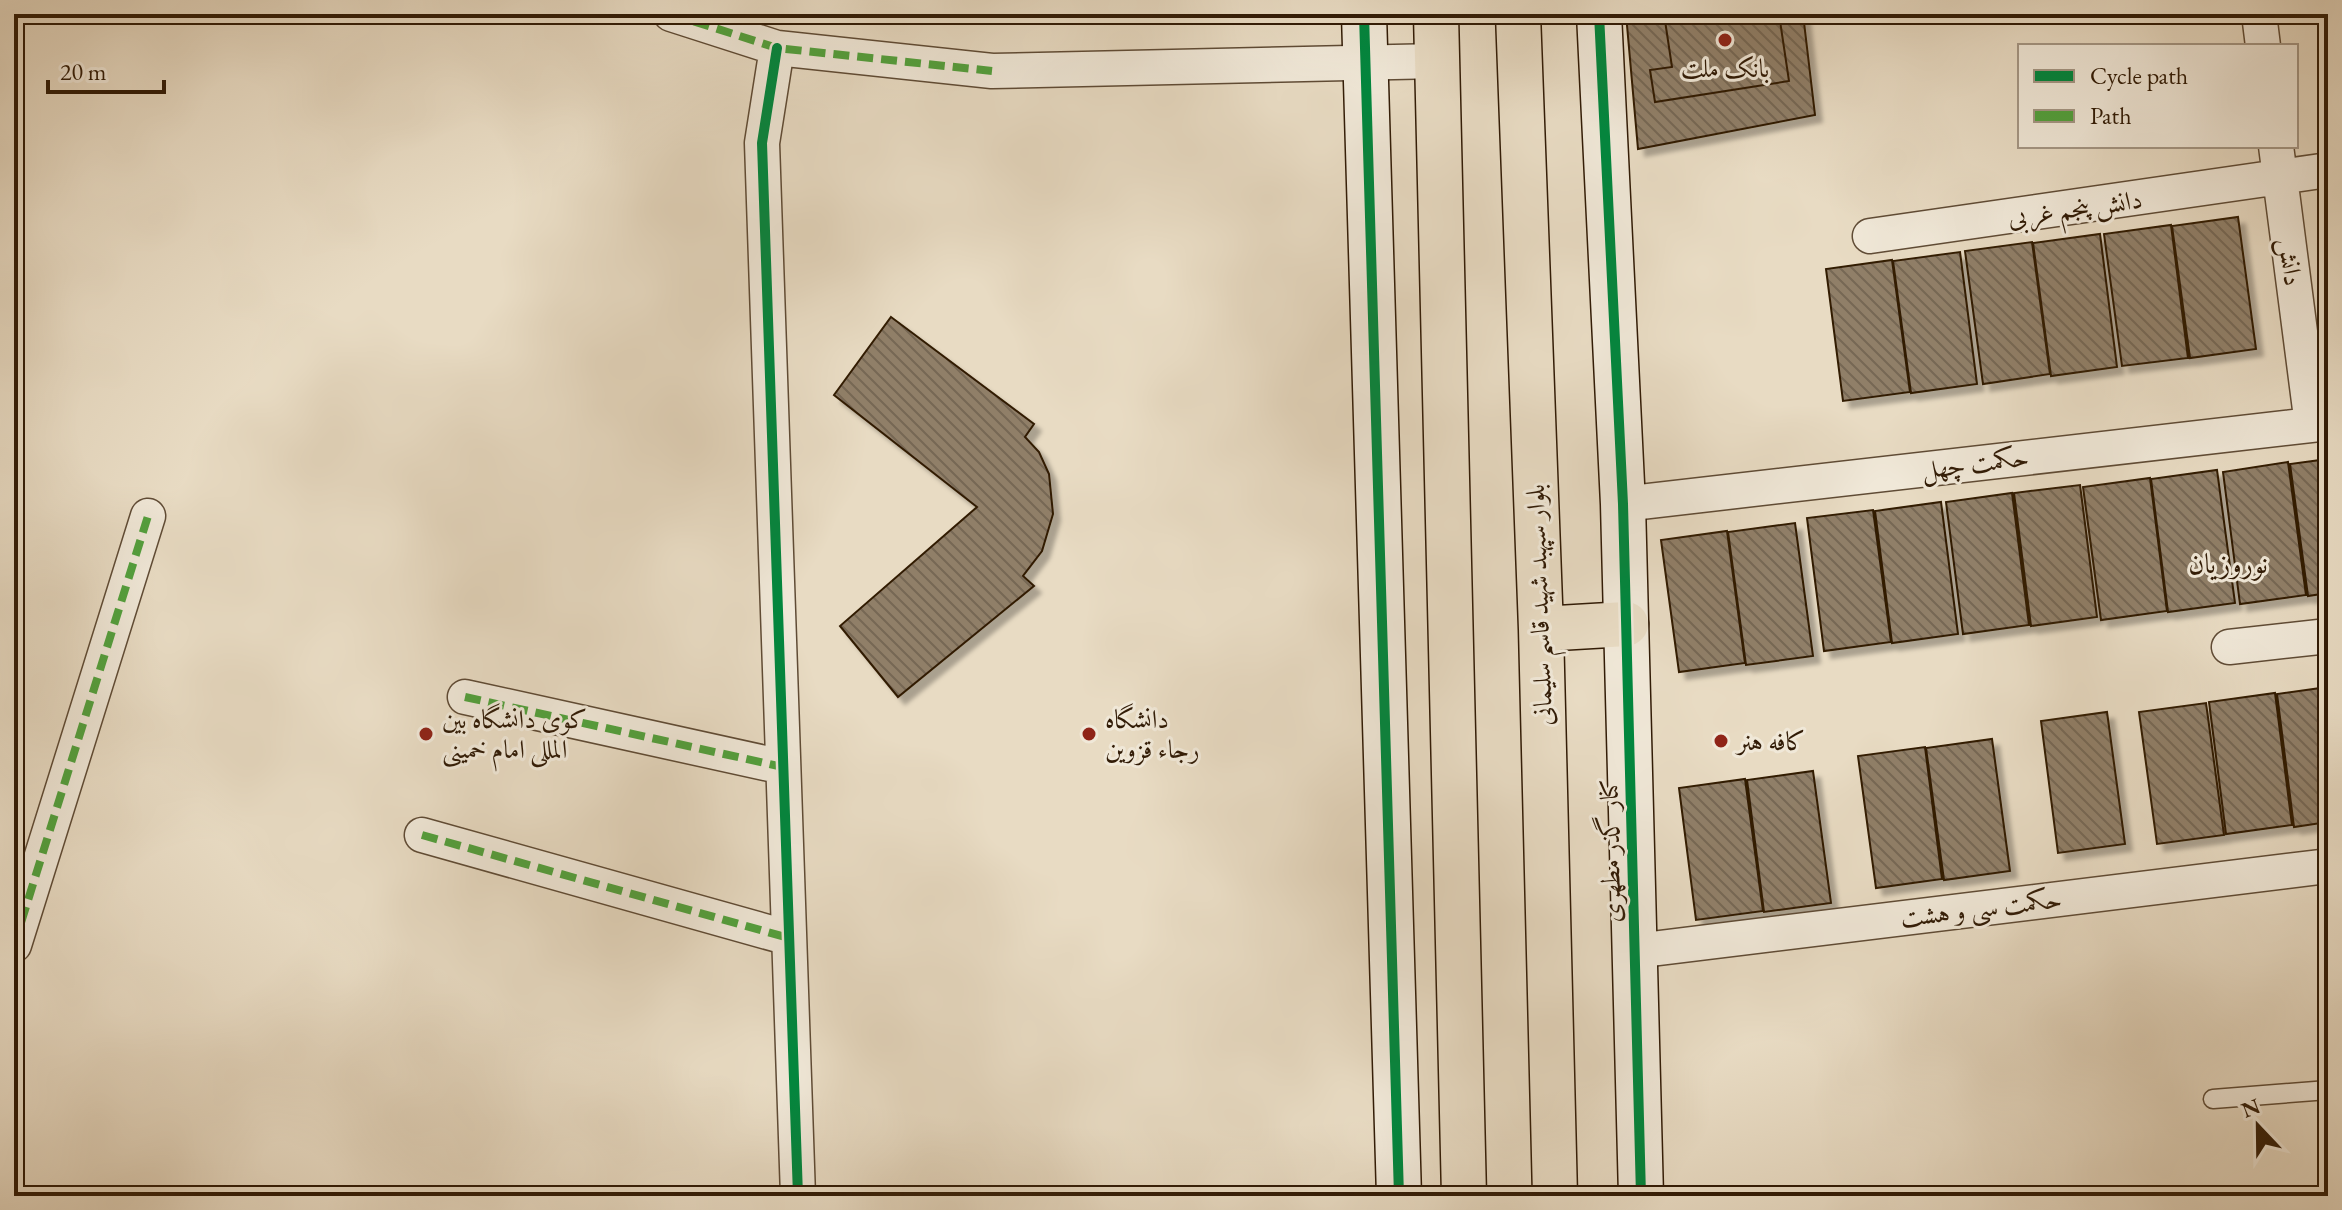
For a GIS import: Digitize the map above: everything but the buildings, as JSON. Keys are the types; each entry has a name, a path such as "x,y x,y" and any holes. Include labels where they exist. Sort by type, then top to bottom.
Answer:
{"main road":[{"path":"1436,14 1464,1196"},
{"name":"بلوار سپهبد شهید قاسم سلیمانی","path":"1518,14 1541,629 1555,1196"},
{"path":"1541,629 1626,624"}],"street":[{"path":"671,14 777,48 992,71 1439,61"},
{"name":"کنار گذر مطهری","path":"1599,14 1623,504 1641,1196"},
{"path":"2259,14 2263,44"},
{"path":"1351,17 1367,63 1399,1196"},
{"path":"777,48 762,143 798,1196"},
{"name":"دانش پنجم غربی","path":"1870,236 2278,162 2328,170"},
{"name":"دانش","path":"2278,162 2320,424"},
{"name":"حکمت چهل","path":"1623,504 2320,424"},
{"path":"14,944 148,516"},
{"path":"2229,647 2328,636"},
{"path":"465,697 783,767"},
{"path":"422,835 789,938"},
{"name":"حکمت سی و هشت","path":"1635,951 2328,866"}],"lane":[{"path":"2213,1099 2328,1090"}],"path":[{"path":"1351,17 1477,14"}],"marked path":[{"path":"671,14 777,48 992,71"},
{"path":"14,945 148,516"},
{"path":"465,697 783,767"},
{"path":"422,835 789,938"}],"cycle path":[{"path":"1364,14 1399,1196"},
{"path":"1599,14 1623,504 1641,1196"},
{"path":"777,48 762,143 798,1196"}],"place":[{"name":"بانک ملت","path":"1725,40"},
{"name":"کوی دانشگاه بین المللی امام خمینی","path":"426,734"},
{"name":"دانشگاه رجاء قزوین","path":"1089,734"},
{"name":"کافه هنر","path":"1721,741"}],"district":[{"name":"نوروزیان","path":"2228,563"}]}
